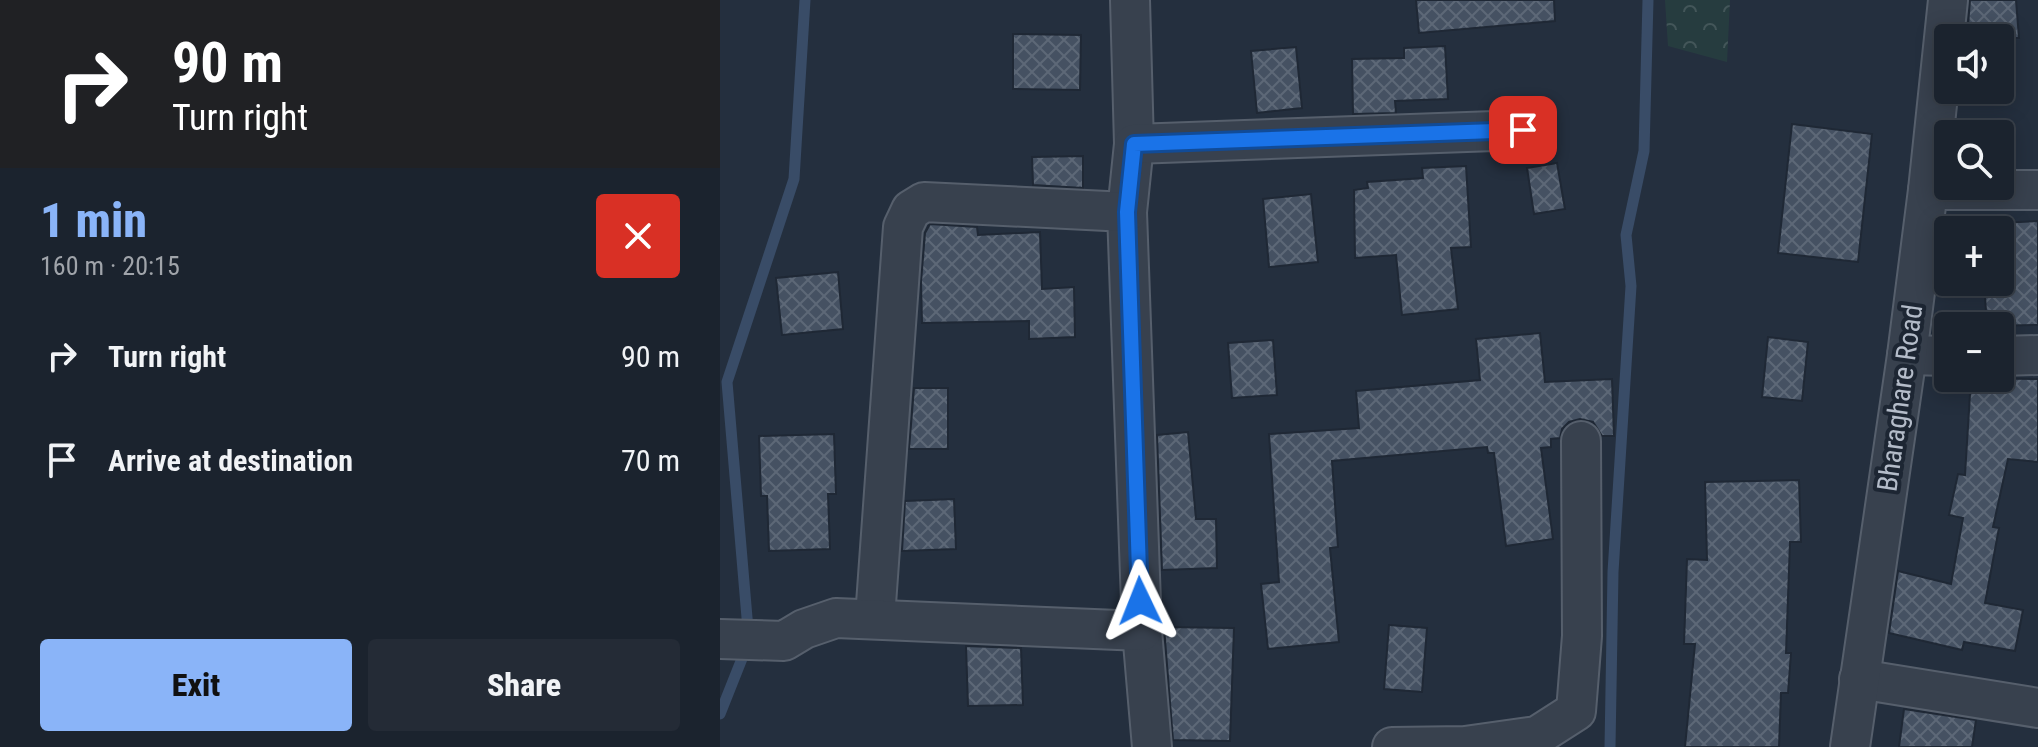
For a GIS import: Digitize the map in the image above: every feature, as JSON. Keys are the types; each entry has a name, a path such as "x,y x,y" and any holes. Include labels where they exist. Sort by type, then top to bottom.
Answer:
{"street":[{"path":"1130,0 1134,144 1127,212 1142,631 1152,747"},
{"name":"Bharaghare Road","path":"1850,747 1907,355 1948,0"},
{"path":"1134,144 1523,130"},
{"path":"1928,190 2038,190"},
{"path":"875,618 903,227 911,210 924,202 1127,212"},
{"path":"1907,355 1934,356"},
{"path":"2014,356 2038,355"},
{"path":"1392,747 1465,746 1537,736 1576,711 1582,636 1581,441"},
{"path":"720,639 784,641 804,629 836,618 1142,631"},
{"path":"1859,679 2038,708"}],"green space":[{"path":"1665,0 1730,0 1727,62 1668,46"}],"building":[{"path":"1416,0 1554,0 1555,21 1419,33"},
{"path":"1970,0 2016,0 2019,38 2014,38 2014,24 1968,24"},
{"path":"1013,34 1081,35 1080,90 1013,89"},
{"path":"1445,46 1448,99 1395,101 1396,113 1353,114 1352,59 1404,58 1404,48"},
{"path":"1296,47 1302,108 1257,113 1251,51"},
{"path":"1792,124 1872,134 1858,262 1778,253"},
{"path":"1083,156 1083,188 1033,185 1032,157"},
{"path":"1557,163 1565,209 1534,214 1527,168"},
{"path":"1466,166 1471,247 1451,248 1458,309 1402,315 1396,255 1355,258 1354,190 1368,188 1367,182 1423,178 1422,168"},
{"path":"1311,194 1318,262 1269,267 1263,199"},
{"path":"2038,221 2038,325 2014,325 2014,312 1986,312 1985,296 2014,296 2014,222"},
{"path":"930,224 977,227 978,235 1040,232 1042,289 1074,287 1075,337 1029,339 1029,321 922,323 921,282 925,233"},
{"path":"838,272 843,329 782,335 776,278"},
{"path":"1540,333 1545,382 1612,379 1614,436 1602,436 1593,422 1580,419 1569,422 1562,429 1560,438 1551,439 1551,447 1541,448 1553,539 1506,546 1494,453 1488,453 1487,447 1332,461 1338,547 1330,548 1339,642 1268,649 1261,584 1279,582 1269,434 1359,428 1356,391 1480,380 1476,339"},
{"path":"1768,337 1808,342 1802,401 1762,397"},
{"path":"1273,340 1277,395 1232,398 1228,343"},
{"path":"2014,379 2038,379 2038,462 2008,459 1993,527 1999,528 1985,603 2023,610 2015,651 1964,642 1962,650 1889,633 1898,571 1951,584 1963,518 1949,515 1958,474 1965,475 1970,392 2014,392"},
{"path":"914,388 948,388 948,449 909,449"},
{"path":"1188,432 1196,519 1216,519 1217,568 1162,570 1157,435"},
{"path":"834,434 836,494 828,494 830,549 769,551 767,496 761,496 759,436"},
{"path":"1799,480 1801,542 1790,542 1786,653 1791,653 1788,693 1781,693 1779,747 1685,747 1695,644 1684,644 1687,559 1707,560 1705,482"},
{"path":"954,499 956,549 902,551 905,501"},
{"path":"1389,625 1427,628 1422,692 1384,689"},
{"path":"1164,627 1234,628 1230,741 1173,740"},
{"path":"966,646 1021,648 1023,705 968,706"},
{"path":"1904,709 1976,720 1972,747 1899,747"}],"waterway":[{"path":"720,714 749,641 727,382 794,179 805,0"},
{"path":"1610,747 1613,572 1631,286 1626,235 1644,151 1648,0"}],"route":[{"path":"1140,601 1127,212 1134,144 1523,130"}]}
